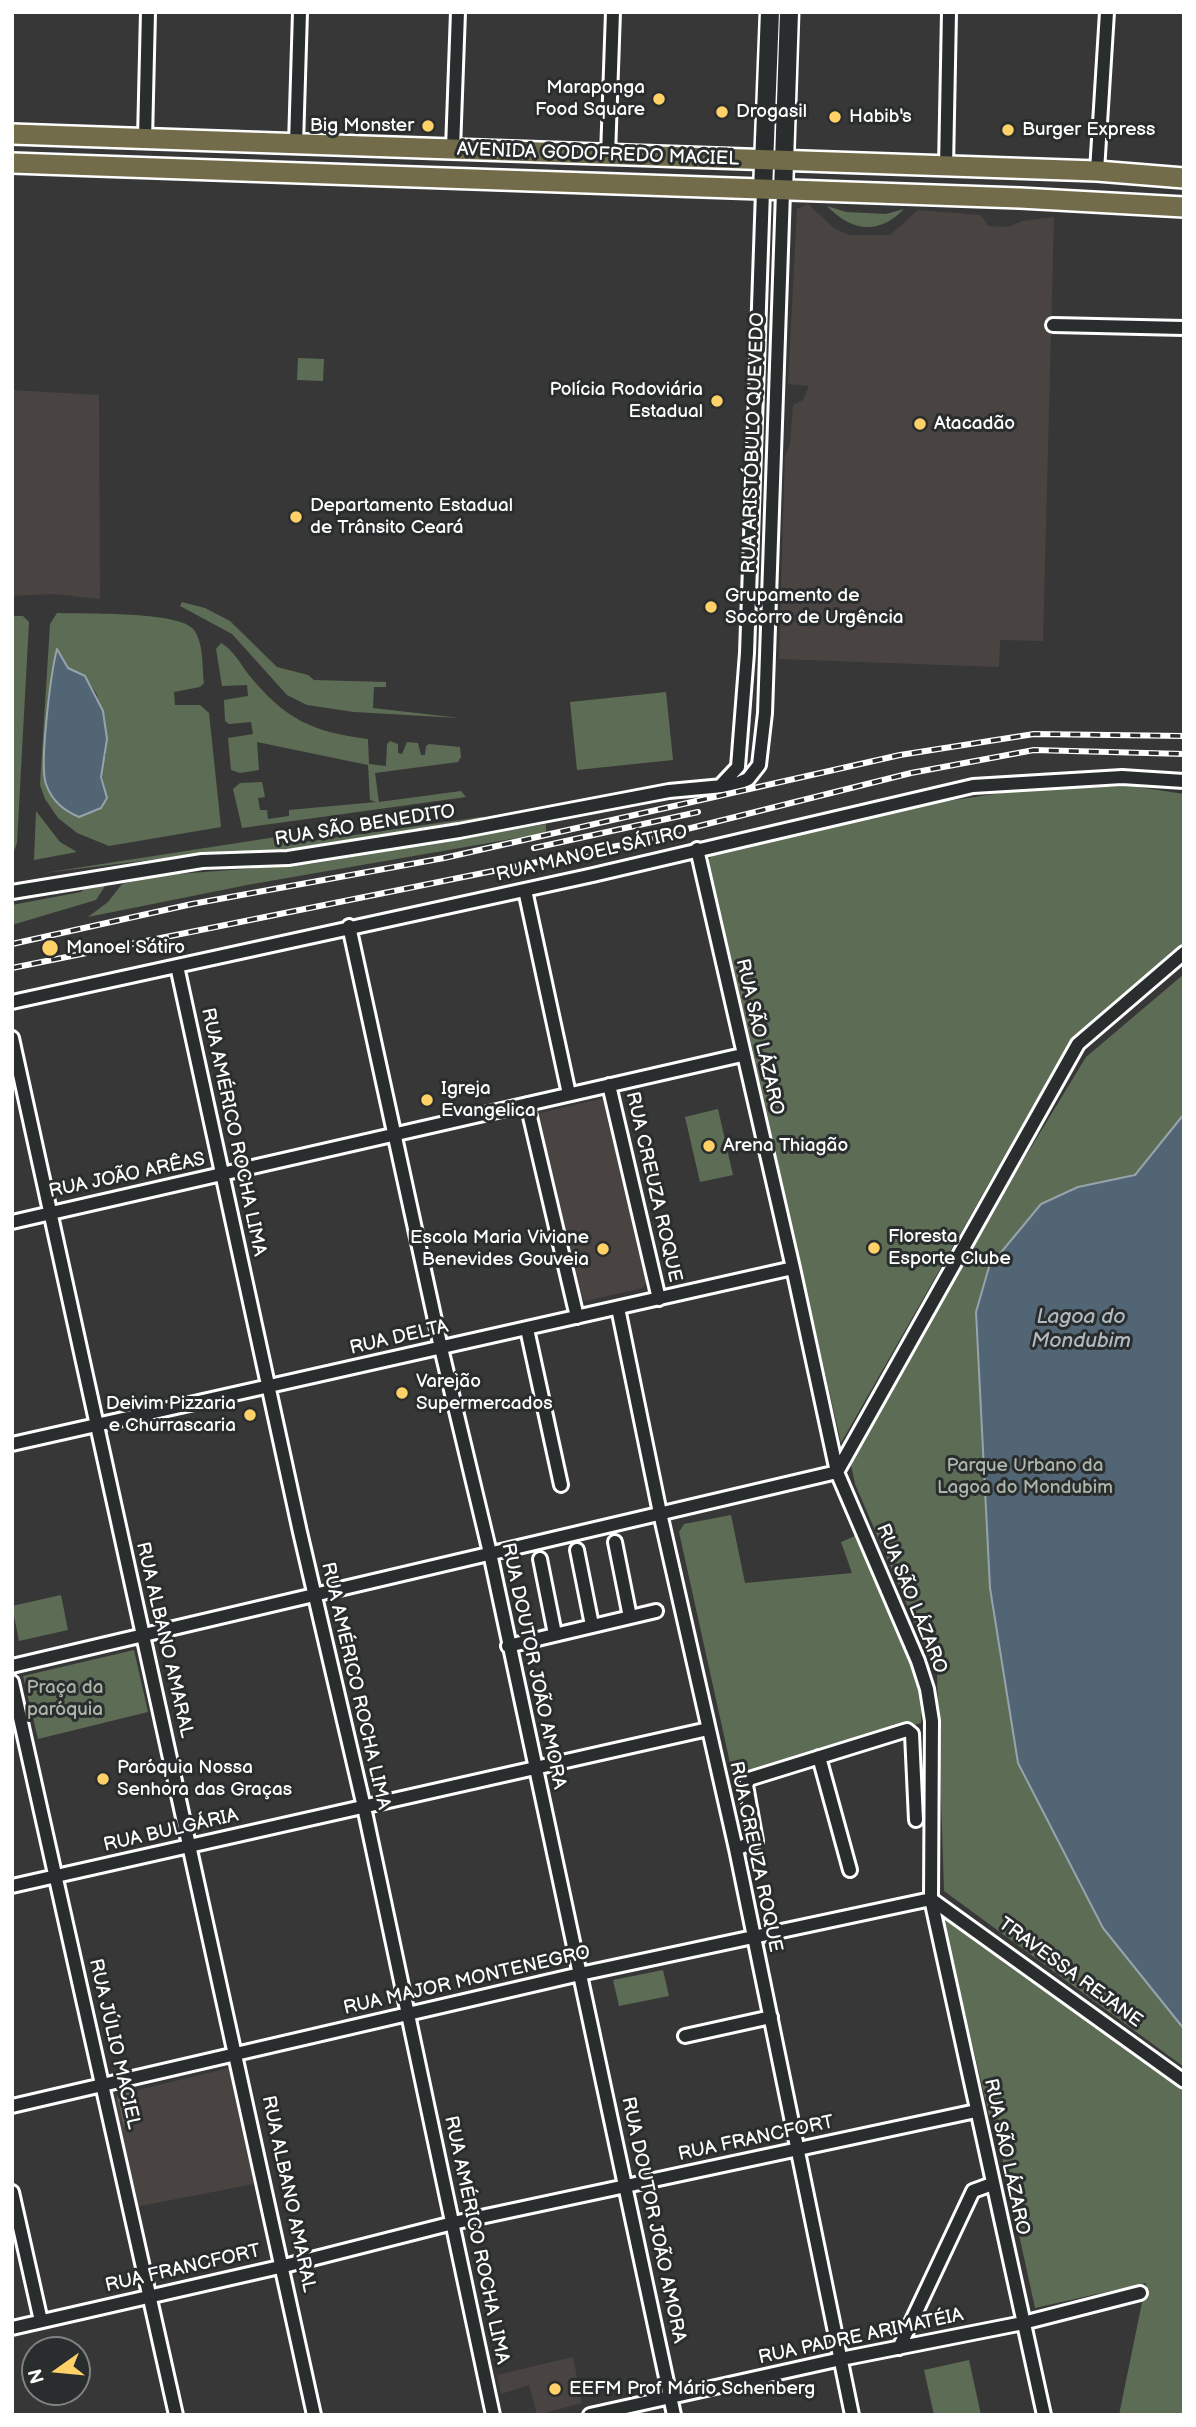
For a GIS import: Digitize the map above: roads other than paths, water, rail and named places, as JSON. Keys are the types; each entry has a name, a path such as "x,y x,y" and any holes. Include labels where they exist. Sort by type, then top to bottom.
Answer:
{"main road":[{"path":"770,12 773,191"},
{"path":"774,161 789,12"},
{"name":"AVENIDA GODOFREDO MACIEL","path":"12,134 1097,171 1182,178"},
{"path":"502,181 503,152"},
{"path":"572,154 572,184"},
{"name":"AVENIDA GODOFREDO MACIEL","path":"12,163 1020,198 1180,207"},
{"path":"1144,206 1147,176"},
{"path":"1180,207 1182,178"}],"street":[{"path":"145,139 148,12"},
{"path":"296,144 300,12"},
{"path":"453,149 458,12"},
{"path":"608,156 613,12"},
{"path":"946,167 949,12"},
{"path":"1097,171 1107,12"},
{"name":"RUA ARISTÓBULO QUEVEDO","path":"722,784 738,767 773,191"},
{"name":"RUA ARISTÓBULO QUEVEDO","path":"722,784 742,782 759,765 765,713 773,191"},
{"path":"1053,324 1184,328"},
{"path":"747,653 767,653"},
{"name":"RUA MANOEL SÁTIRO","path":"12,1002 349,926 524,890 973,786 1122,777 1184,781"},
{"name":"RUA SÃO BENEDITO","path":"12,892 193,862 288,858 722,784"},
{"name":"RUA SÃO LÁZARO","path":"697,849 837,1472 918,1661 927,1689 932,1721 931,1899 1044,2415"},
{"path":"524,890 569,1094"},
{"name":"RUA DOUTOR JOÃO AMORA","path":"349,926 441,1348 489,1553 674,2415"},
{"path":"12,1666 837,1472 1078,1044 1184,953"},
{"name":"RUA AMÉRICO ROCHA LIMA","path":"177,966 268,1387 364,1807 493,2415"},
{"name":"RUA ALBANO AMARAL","path":"12,1038 284,2266 314,2415"},
{"name":"RUA JOÃO ARÊAS","path":"12,1222 742,1055"},
{"name":"RUA CREUZA ROQUE","path":"609,1085 659,1298"},
{"path":"527,1104 577,1317"},
{"name":"RUA DELTA","path":"12,1444 793,1268"},
{"name":"RUA CREUZA ROQUE","path":"618,1308 660,1513 736,1849 852,2415"},
{"path":"527,1329 561,1485"},
{"path":"615,1542 630,1616"},
{"path":"577,1550 592,1625"},
{"path":"540,1559 555,1634"},
{"path":"508,1646 656,1611"},
{"name":"RUA JÚLIO MACIEL","path":"12,1682 176,2415"},
{"name":"RUA BULGÁRIA","path":"12,1886 708,1730"},
{"path":"736,1849 756,1841 747,1781 907,1730 911,1732 916,1820"},
{"path":"819,1757 850,1870"},
{"name":"RUA MAJOR MONTENEGRO","path":"12,2106 580,1974 931,1899"},
{"name":"TRAVESSA REJANE","path":"931,1899 1184,2081"},
{"path":"685,2036 771,2017"},
{"name":"RUA FRANCFORT","path":"12,2328 284,2266 453,2223 976,2111"},
{"path":"899,2348 973,2191 992,2184"},
{"path":"12,2192 41,2320"},
{"name":"RUA PADRE ARIMATÉIA","path":"590,2415 841,2359 1023,2323 1140,2293"}],"water":[{"path":"57,649 68,668 85,676 103,711 107,739 101,777 107,798 101,808 79,817 55,800 48,790 44,774 47,718"},
{"name":"Lagoa do Mondubim","path":"1184,1114 1184,2029 1103,1928 1018,1763 990,1588 976,1312 989,1267 1041,1204 1078,1187 1135,1175"}],"railway":[{"path":"12,944 192,904 444,858 900,755 1034,734 1184,736"},
{"path":"12,968 627,844 911,773 1034,750 1184,754"},
{"path":"534,848 698,812"}],"place":[{"name":"Maraponga Food Square","path":"659,99"},
{"name":"Drogasil","path":"722,112"},
{"name":"Habib's","path":"835,117"},
{"name":"Big Monster","path":"428,126"},
{"name":"Burger Express","path":"1008,130"},
{"name":"Polícia Rodoviária Estadual","path":"717,401"},
{"name":"Atacadão","path":"920,424"},
{"name":"Departamento Estadual de Trânsito Ceará","path":"296,517"},
{"name":"Grupamento de Socorro de Urgência","path":"711,607"},
{"name":"Manoel Sátiro","path":"50,948"},
{"name":"Igreja Evangelica","path":"427,1100"},
{"name":"Arena Thiagão","path":"709,1146"},
{"name":"Floresta Esporte Clube","path":"874,1248"},
{"name":"Escola Maria Viviane Benevides Gouveia","path":"603,1249"},
{"name":"Varejão Supermercados","path":"402,1393"},
{"name":"Deivim Pizzaria e Churrascaria","path":"250,1415"},
{"name":"Paróquia Nossa Senhora das Graças","path":"103,1779"},
{"name":"EEFM Prof Mário Schenberg","path":"555,2389"}],"park label":[{"name":"Parque Urbano da Lagoa do Mondubim","path":"1025,1477"},
{"name":"Praça da paróquia","path":"65,1699"}]}
